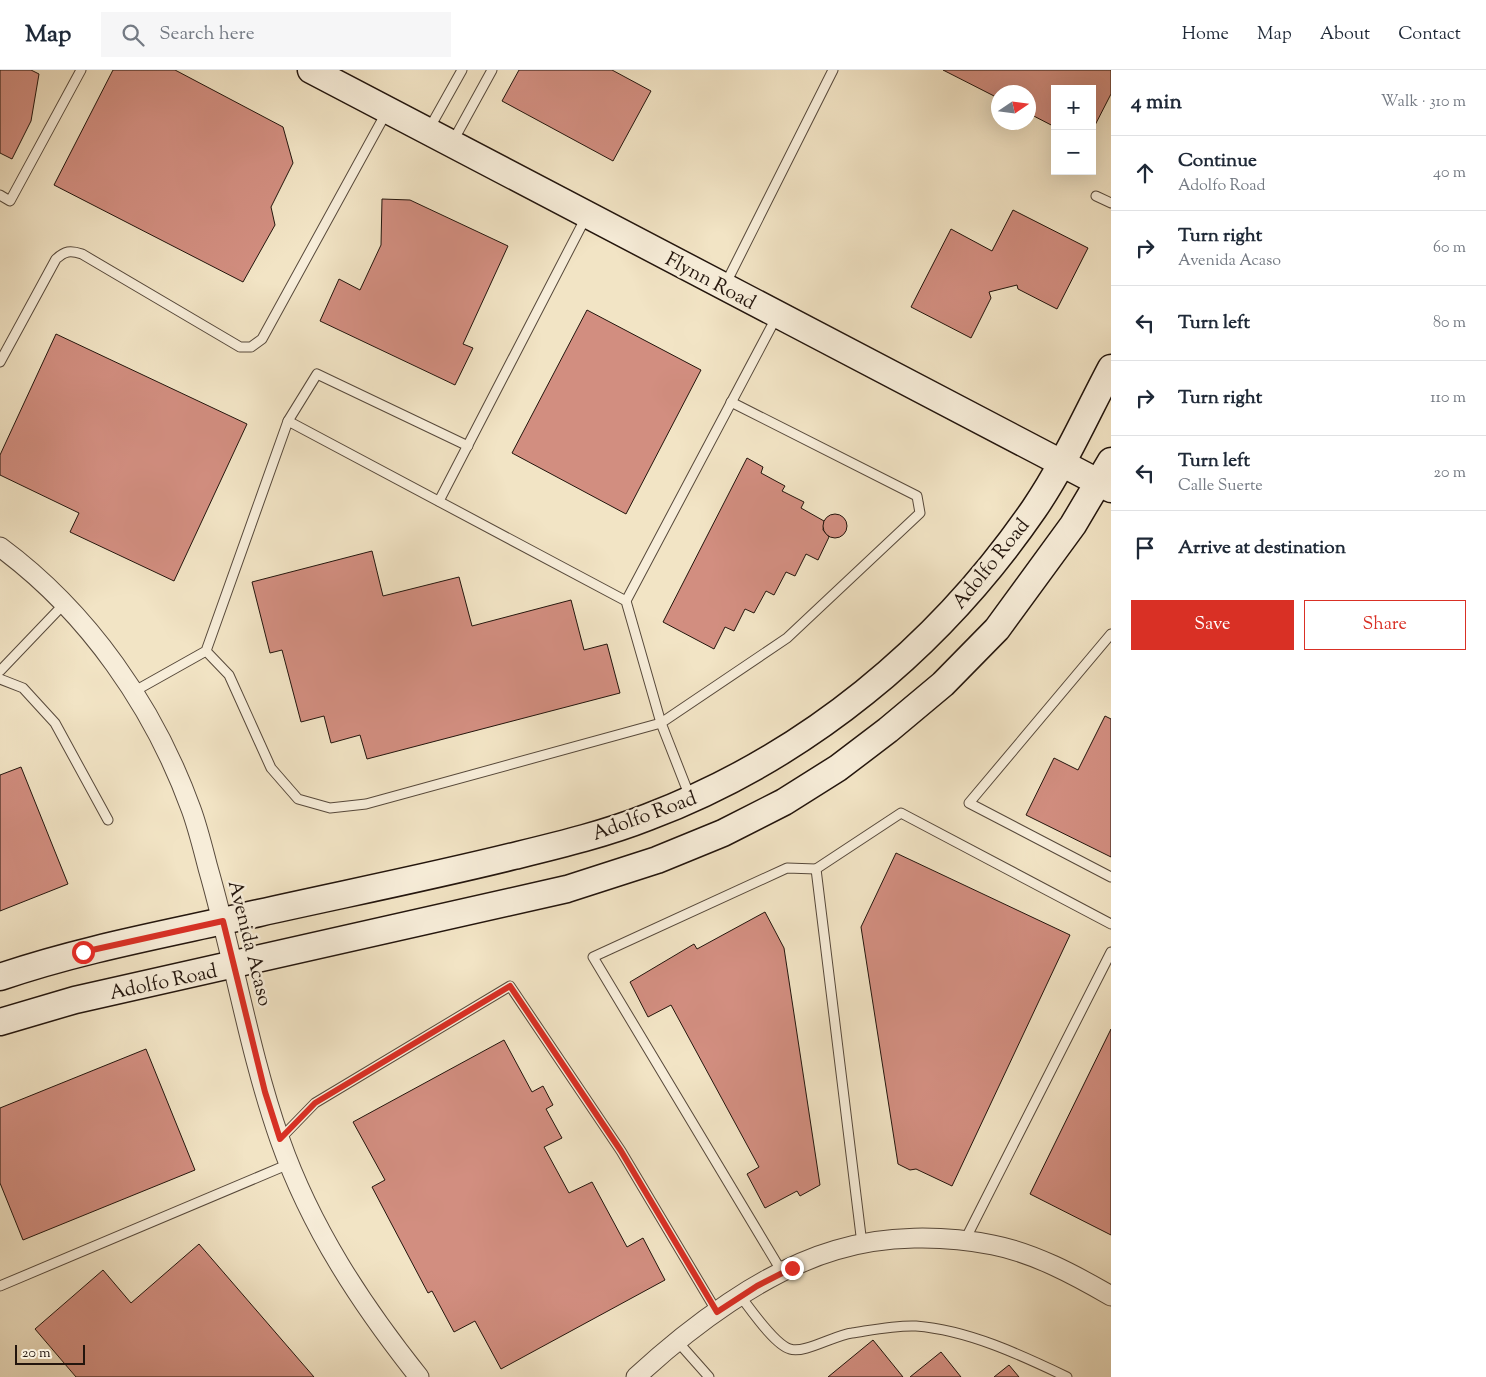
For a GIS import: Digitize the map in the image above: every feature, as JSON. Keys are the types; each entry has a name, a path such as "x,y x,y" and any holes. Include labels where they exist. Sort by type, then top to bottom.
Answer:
{"main road":[{"name":"Flynn Road","path":"311,70 1061,464 1107,478"},
{"name":"Adolfo Road","path":"0,978 83,952 561,844 646,818 691,799 746,772 810,733 862,696 899,664 979,584 1035,507 1061,464 1111,368"},
{"name":"Adolfo Road","path":"0,1022 75,1000 234,966 567,889 657,860 723,833 784,802 838,768 943,684 997,629 1018,603 1107,478"}],"street":[{"name":"Avenida Acaso","path":"0,547 17,560 64,604 106,654 133,692 171,758 192,810 223,921 265,1092 289,1164 330,1251 382,1330 419,1377"},
{"path":"636,1377 717,1312 782,1272 835,1250 862,1244 927,1238 965,1240 994,1245 1024,1254 1088,1282 1111,1296"}],"lane":[{"path":"0,196 10,201 81,70"},
{"path":"428,131 462,70"},
{"path":"451,144 492,70"},
{"path":"724,287 833,70"},
{"path":"0,362 56,259 64,252 71,251 82,254 240,347 251,347 262,338 388,110"},
{"path":"1096,196 1111,203"},
{"path":"439,502 587,215"},
{"path":"691,799 661,723 626,601 730,402 778,315"},
{"path":"133,692 206,651 288,421 317,374 468,446"},
{"path":"206,651 229,675 271,768 298,799 330,808 366,804 661,723 787,638 920,513 917,496 730,402"},
{"path":"288,421 626,601"},
{"path":"0,671 64,604"},
{"path":"1111,634 969,803 1111,877"},
{"path":"0,679 23,688 55,724 108,820"},
{"path":"782,1272 593,957 787,868 816,869 901,814 1111,924"},
{"path":"816,869 862,1244"},
{"path":"965,1240 1111,952"},
{"path":"280,1139 315,1103 510,986 621,1151 717,1312"},
{"path":"0,1286 289,1164"},
{"path":"741,1297 772,1335 788,1349 799,1350 840,1334 915,1326 963,1334 1067,1377"},
{"path":"678,1342 709,1377"}],"building":[{"path":"0,70 31,70 39,74 31,121 12,159 0,153"},
{"path":"113,70 175,70 283,127 293,163 271,207 275,225 243,282 54,185"},
{"path":"519,70 612,70 651,91 613,161 502,101"},
{"path":"943,70 1111,70 1111,94 1096,123 1096,85 1051,85 1051,125 1036,117 1036,85 991,85 991,94"},
{"path":"382,199 410,200 508,246 463,344 473,348 455,385 320,321 339,279 360,290 381,245"},
{"path":"1013,210 1088,248 1057,309 1018,289 1017,285 989,292 991,298 971,338 911,307 951,229 992,251"},
{"path":"587,310 701,370 626,514 512,453"},
{"path":"56,334 247,424 174,581 70,532 79,513 0,475 0,455"},
{"path":"747,458 763,467 761,473 785,486 782,491 804,502 801,508 824,521 823,530 829,537 818,560 806,554 795,576 786,572 774,595 766,591 754,613 745,609 734,631 725,627 714,649 663,622"},
{"path":"835,514 840,515 846,521 846,531 840,537 835,538 830,537 824,531 823,526 824,521 830,515"},
{"path":"372,551 383,596 459,577 472,626 571,600 584,650 607,644 620,693 367,759 360,735 331,743 324,716 301,722 282,650 270,653 252,582"},
{"path":"1105,716 1111,719 1111,857 1026,815 1054,758 1078,770"},
{"path":"21,767 68,884 0,911 0,775"},
{"path":"896,853 1070,935 952,1186 916,1169 910,1170 898,1164 861,927"},
{"path":"765,912 784,948 820,1185 800,1196 797,1191 765,1208 747,1174 759,1167 671,1005 648,1017 630,982 694,944 697,949"},
{"path":"1111,1029 1111,1235 1030,1194"},
{"path":"504,1040 532,1092 543,1086 553,1105 546,1109 562,1138 544,1147 569,1193 592,1182 627,1247 643,1238 665,1280 501,1369 475,1321 454,1332 432,1291 428,1293 372,1187 385,1180 353,1122"},
{"path":"146,1049 195,1170 23,1240 0,1183 0,1108"},
{"path":"199,1244 314,1377 76,1377 35,1329 103,1270 131,1303"},
{"path":"873,1340 903,1377 828,1377"},
{"path":"941,1352 961,1377 910,1377"},
{"path":"1009,1365 1019,1377 994,1377"}],"route":[{"path":"83,952 223,921 265,1092 280,1139 315,1103 510,986 621,1151 717,1312 757,1286 792,1268"}]}
